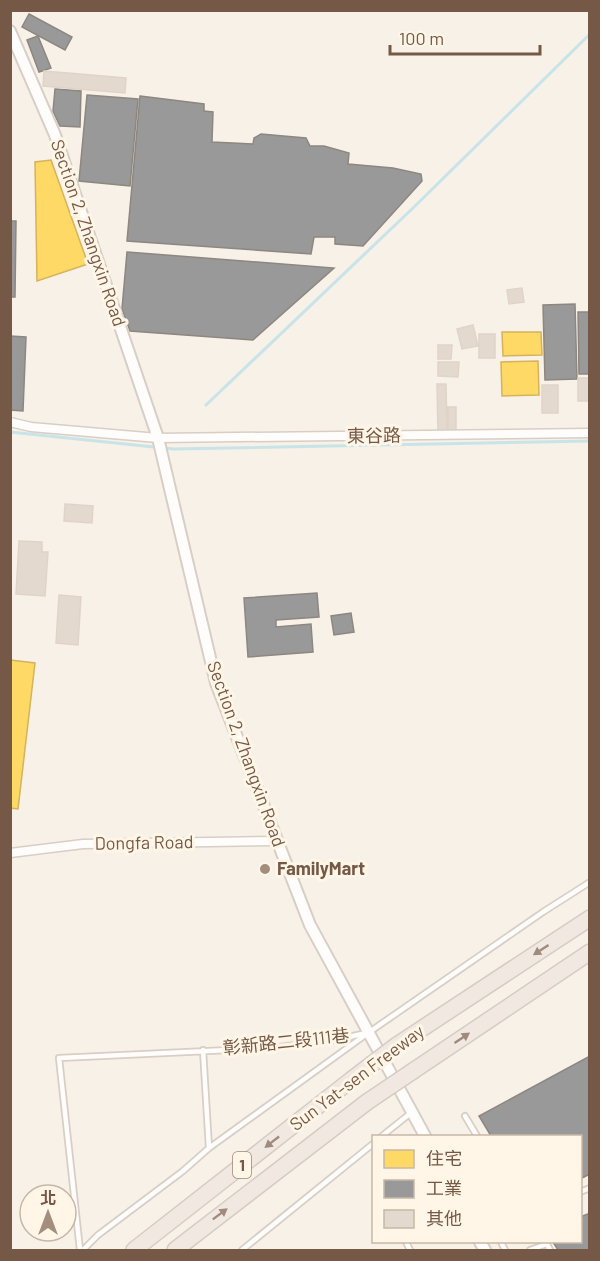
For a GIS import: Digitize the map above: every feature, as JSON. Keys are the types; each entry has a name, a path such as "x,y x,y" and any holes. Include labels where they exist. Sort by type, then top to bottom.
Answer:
{"highway":[{"name":"Sun Yat-sen Freeway","path":"134,1251 397,1046 590,918"},
{"name":"Sun Yat-sen Freeway","path":"175,1251 199,1230 367,1102 590,952"}],"street":[{"name":"Section 2, Zhangxin Road","path":"10,31 55,135 158,438 216,683 310,925 424,1135"},
{"name":"東谷路","path":"10,422 32,427 158,438 590,433"},
{"name":"Dongfa Road","path":"10,852 82,844 277,841"}],"lane":[{"path":"82,1251 98,1235 183,1172 209,1148 368,1033 590,882"},
{"name":"彰新路二段111巷","path":"82,1251 59,1058 271,1048 336,1040 368,1033"},
{"path":"203,1050 209,1148"},
{"path":"384,1135 412,1112"},
{"path":"465,1116 476,1135"},
{"path":"242,1251 372,1145"},
{"path":"530,1251 547,1244 550,1251"}],"building: 住宅":[{"path":"51,160 88,264 37,281 35,162"},
{"path":"502,332 541,332 542,355 503,356"},
{"path":"538,361 539,395 502,396 501,362"},
{"path":"10,660 35,663 18,809 10,808"}],"building: 工業":[{"path":"29,14 72,37 65,50 22,27"},
{"path":"38,36 51,68 39,72 27,40"},
{"path":"55,89 81,91 80,127 60,126 53,111"},
{"path":"87,95 138,99 130,186 79,181"},
{"path":"140,96 204,104 204,111 213,112 212,142 253,144 254,138 261,134 306,138 310,146 324,146 349,153 348,164 393,168 421,174 422,181 363,246 335,244 335,237 314,237 311,254 127,241"},
{"path":"10,221 16,221 15,297 10,297"},
{"path":"127,252 334,268 253,340 130,331 122,309"},
{"path":"575,304 577,379 545,380 543,305"},
{"path":"578,312 590,312 590,374 579,374"},
{"path":"10,336 26,337 23,411 10,410"},
{"path":"317,593 319,617 276,620 276,627 311,624 313,652 248,657 244,598"},
{"path":"351,613 354,632 334,635 331,616"},
{"path":"590,1056 590,1174 582,1178 582,1135 490,1135 479,1116"},
{"path":"590,1213 590,1250 558,1250 554,1243 582,1243 582,1216"}],"building: 其他":[{"path":"44,71 126,78 125,93 43,86"},
{"path":"522,288 524,302 509,304 507,290"},
{"path":"473,325 478,346 462,349 457,329"},
{"path":"479,334 495,334 495,358 479,358"},
{"path":"438,345 452,345 451,359 438,359"},
{"path":"438,362 459,362 458,377 438,376"},
{"path":"578,378 590,378 590,401 578,401"},
{"path":"437,384 446,384 447,432 438,433"},
{"path":"542,385 558,385 558,413 542,413"},
{"path":"448,407 456,407 456,432 448,432"},
{"path":"65,504 93,506 92,523 64,521"},
{"path":"19,541 42,542 42,552 48,552 45,596 16,594"},
{"path":"59,595 81,597 78,645 56,643"}],"waterway":[{"path":"206,405 413,208 590,34"},
{"path":"10,432 173,449 590,441"}],"place":[{"name":"FamilyMart","path":"265,869"}]}
